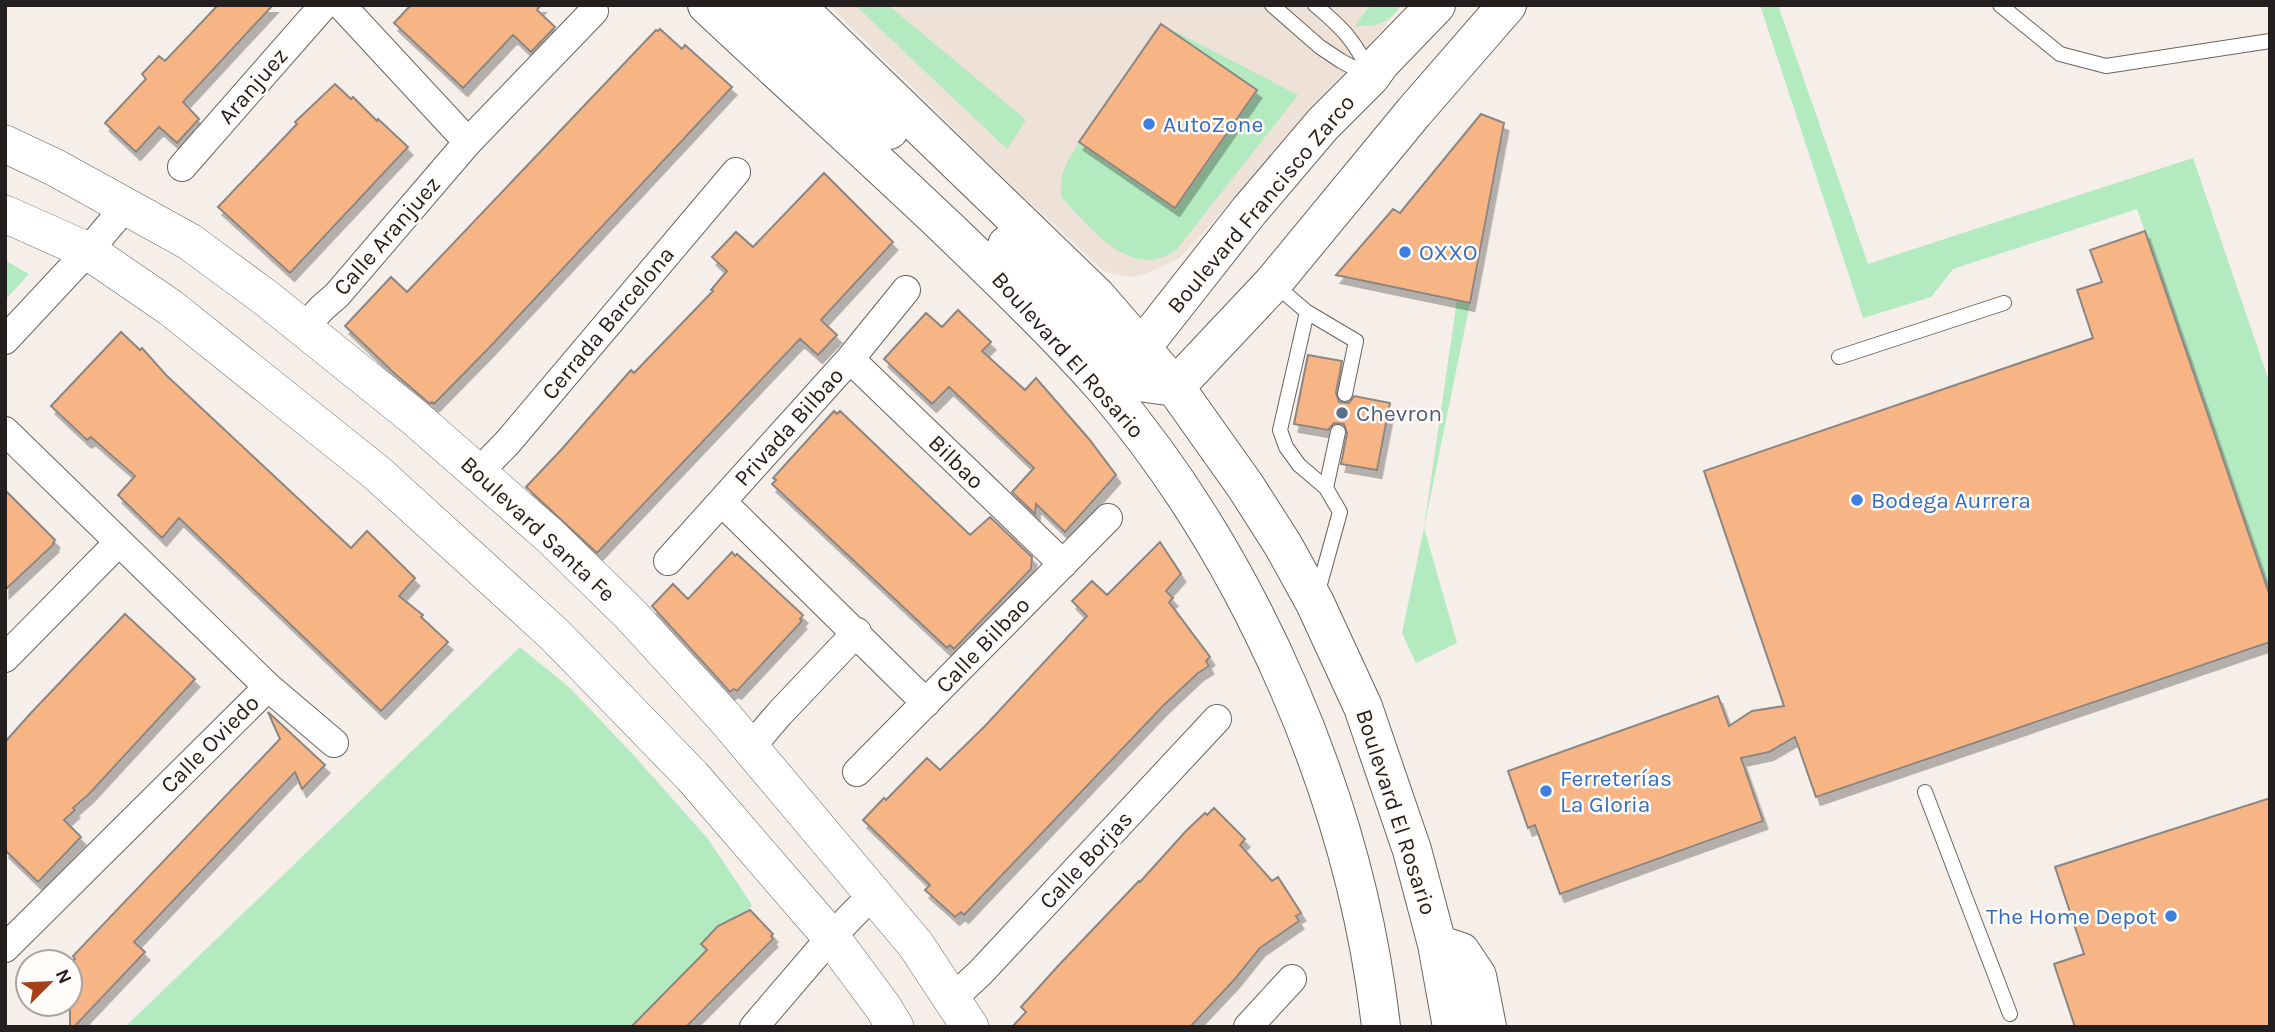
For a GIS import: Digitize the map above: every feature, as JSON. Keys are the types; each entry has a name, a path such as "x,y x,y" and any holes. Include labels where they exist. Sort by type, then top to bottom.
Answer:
{"main road":[{"name":"Boulevard El Rosario","path":"706,5 886,170 1051,329 1136,427 1189,499 1230,567 1293,697 1334,807 1351,869 1377,989 1381,1027"},
{"path":"754,5 845,92 939,176 1026,264 1091,337 1152,372"},
{"name":"Boulevard El Rosario","path":"795,5 1097,297 1152,372 1246,487 1283,545 1315,603 1339,652 1372,732 1412,849 1437,944 1452,1027"},
{"name":"Boulevard Francisco Zarco","path":"1152,372 1249,211 1323,124 1436,5"},
{"path":"1136,427 1152,372 1273,283 1414,111 1507,5"},
{"path":"1370,76 1414,111"},
{"path":"1437,944 1461,952 1477,976 1487,1027"}],"street":[{"name":"Aranjuez","path":"182,167 324,5"},
{"path":"341,5 468,142"},
{"name":"Calle Aranjuez","path":"304,328 337,295 468,142 594,11"},
{"name":"Boulevard Santa Fe","path":"5,145 54,167 190,242 304,328 414,417 549,536 630,614 750,748 916,945 961,1013"},
{"name":"Cerrada Barcelona","path":"478,473 508,442 736,172"},
{"path":"5,340 126,206"},
{"path":"5,214 88,251 171,308 377,473 555,635 692,776 831,937 895,1027"},
{"name":"Privada Bilbao","path":"668,561 850,359 906,290"},
{"name":"Bilbao","path":"850,359 1063,564"},
{"name":"Calle Oviedo","path":"5,431 268,687 5,948"},
{"path":"722,502 857,632 926,703"},
{"name":"Calle Bilbao","path":"858,772 1108,518"},
{"path":"5,658 118,543"},
{"path":"750,748 857,632"},
{"path":"268,687 334,743"},
{"name":"Calle Borjas","path":"961,1013 981,972 1217,719"},
{"path":"754,1027 831,937 873,894"},
{"path":"1248,1027 1292,979"}],"lane":[{"path":"1272,5 1320,47 1370,76"},
{"path":"1315,5 1343,30 1359,49 1370,76"},
{"path":"2000,5 2060,54 2106,66 2270,41"},
{"path":"1273,283 1307,312 1356,341 1345,394"},
{"path":"1839,357 2004,303"},
{"path":"1307,312 1280,430 1286,447 1299,465 1326,488 1340,512 1315,603"},
{"path":"1326,488 1338,432"},
{"path":"1925,792 2010,1014"}],"shaded area":[{"path":"829,5 1402,5 1327,96 1180,258 1132,277 1105,272 1014,188"}],"green space":[{"path":"855,5 888,5 1026,120 1007,149"},
{"path":"1370,5 1402,5 1382,23 1355,26"},
{"path":"1760,5 1778,5 1868,264 2193,158 2270,384 2270,596 2137,209 1953,269 1931,297 1863,318"},
{"path":"1161,24 1298,95 1177,249 1161,258 1144,260 1129,256 1113,247 1085,223 1061,197 1065,168 1079,142 1175,208 1256,91"},
{"path":"5,260 29,274 5,300"},
{"path":"1457,300 1470,303 1424,528"},
{"path":"1424,528 1457,643 1416,663 1402,633"},
{"path":"520,647 570,688 639,761 708,839 752,905 643,1027 125,1027"}],"building":[{"path":"218,5 273,5 183,102 199,119 177,143 159,127 136,152 105,123 146,79 142,74 159,56 165,61"},
{"path":"411,5 541,5 537,10 555,27 531,52 513,35 463,88 394,23"},
{"path":"1161,24 1257,90 1175,208 1079,142"},
{"path":"660,29 682,49 685,45 732,87 489,348 434,404 430,404 345,326 391,277 407,292 656,30"},
{"path":"335,84 408,147 290,273 218,207 297,124 295,122"},
{"path":"1481,114 1504,123 1470,303 1336,275 1393,209 1400,213"},
{"path":"824,173 893,242 821,320 837,335 818,355 800,339 597,553 526,487 631,370 634,373 713,291 711,290 727,271 712,257 736,232 753,247"},
{"path":"2145,231 2270,596 2270,642 1816,797 1795,737 1769,752 1741,758 1763,821 1560,894 1535,825 1528,828 1508,771 1718,696 1729,726 1752,711 1784,706 1704,471 2093,338 2077,290 2102,282 2090,250"},
{"path":"958,310 991,342 982,351 1025,390 1036,378 1116,475 1065,532 1036,504 1035,514 1012,492 1034,468 987,423 949,387 932,404 884,359 926,313 942,327"},
{"path":"121,332 140,350 142,348 166,375 351,548 367,531 415,578 399,596 423,615 421,617 448,642 381,711 179,518 162,538 118,495 135,476 91,437 87,440 51,406"},
{"name":"Chevron","path":"1308,355 1342,361 1336,393 1339,402 1349,403 1354,396 1390,403 1377,470 1341,464 1347,433 1344,424 1334,423 1328,430 1294,424"},
{"path":"834,411 837,414 840,411 970,535 990,517 1032,557 1031,569 954,649 950,645 947,648 772,484 776,480 773,478"},
{"path":"5,490 55,540 54,544 5,590"},
{"path":"1160,542 1181,574 1166,591 1173,598 1169,602 1210,657 1206,661 1209,666 1163,706 964,915 961,912 955,917 925,890 930,885 863,820 927,758 940,770 985,726 1087,616 1072,601 1092,581 1107,595"},
{"path":"732,552 803,615 800,619 802,621 737,691 734,689 730,692 652,606 673,584 688,599"},
{"path":"125,614 195,679 73,808 75,810 64,820 81,837 38,882 5,850 5,742"},
{"path":"268,712 325,765 302,789 295,772 134,942 145,952 84,1016 84,948 81,948 280,739"},
{"name":"The Home Depot","path":"2270,798 2270,1027 2075,1027 2054,964 2084,954 2055,867"},
{"path":"1214,808 1245,839 1240,845 1272,881 1278,877 1301,913 1296,916 1299,921 1260,948 1190,1027 1012,1027 1026,1012 1021,1007 1058,966 1186,831"},
{"path":"750,910 773,934 773,939 686,1027 631,1027 707,950 701,944 718,926"},
{"path":"70,1018 83,1018 74,1027 70,1027"}],"place":[{"name":"AutoZone","path":"1149,124"},
{"name":"OXXO","path":"1405,252"},
{"name":"Chevron","path":"1342,413"},
{"name":"Bodega Aurrera","path":"1857,500"},
{"name":"Ferreterías La Gloria","path":"1546,791"},
{"name":"The Home Depot","path":"2171,916"}]}
